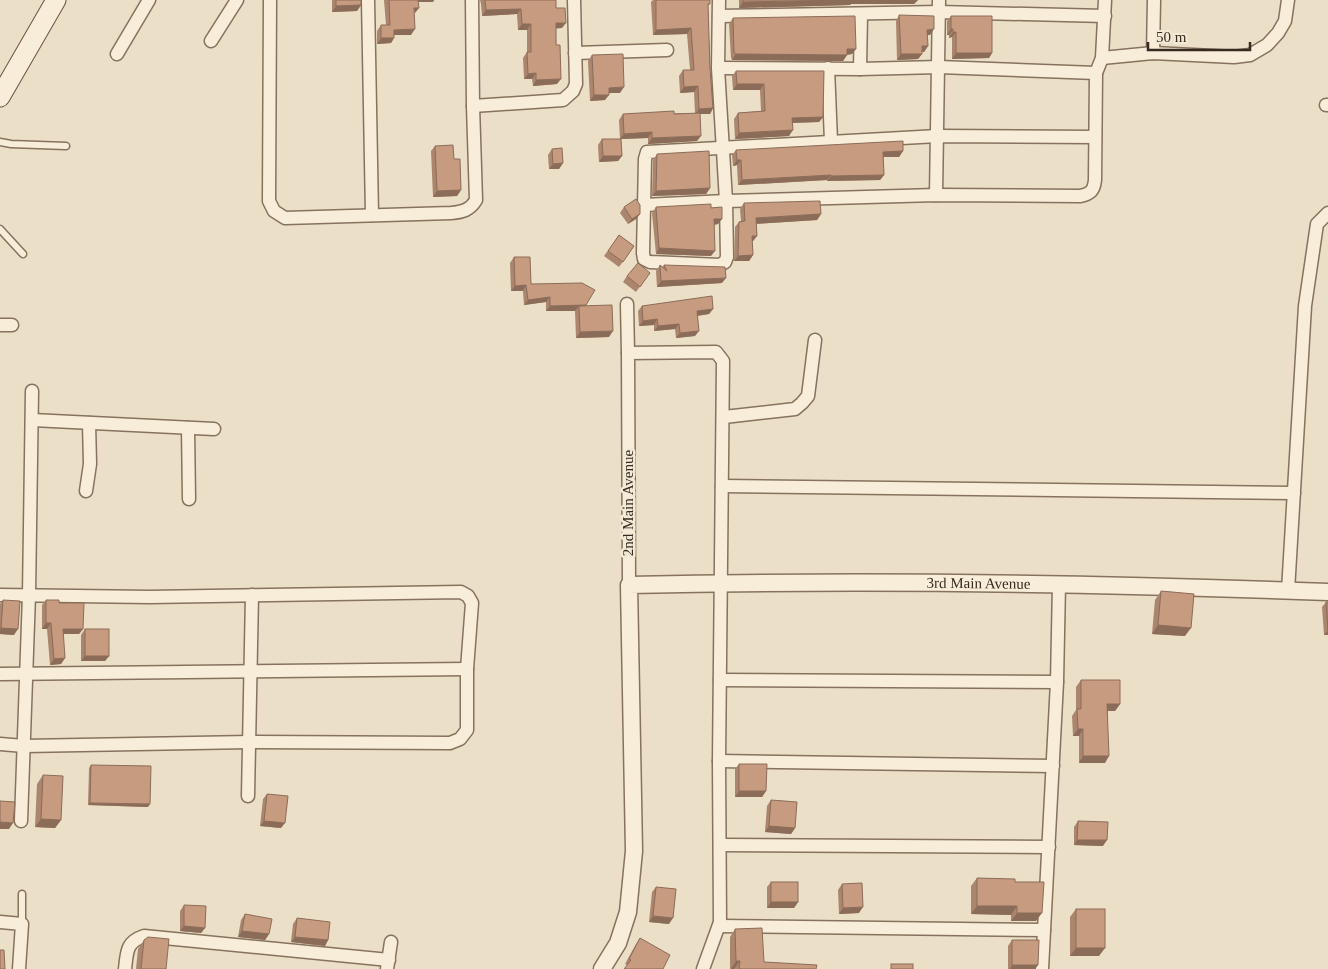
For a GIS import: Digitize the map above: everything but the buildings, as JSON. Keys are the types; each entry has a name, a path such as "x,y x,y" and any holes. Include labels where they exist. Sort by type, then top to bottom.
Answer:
{"main road":[{"path":"0,97 56,0"}],"street":[{"path":"116,54 149,0"},
{"path":"211,42 237,0"},
{"path":"270,0 269,200 274,211 285,218 457,213 463,212 472,206 476,200 472,106 472,0"},
{"path":"368,0 372,215"},
{"path":"472,106 563,100 573,91 576,84 574,0"},
{"path":"719,0 718,68 724,147 726,201 725,262 720,265 650,262 644,259 645,155 647,152 724,147 831,141 938,136 1095,137"},
{"path":"644,205 936,194 1086,195 1091,193 1094,188 1096,73 1102,58 1105,0"},
{"path":"1153,53 1154,0"},
{"path":"1102,58 1153,53 1234,57 1250,55 1267,45 1278,33 1284,21 1288,0"},
{"path":"719,16 861,14 939,6 1105,16"},
{"path":"936,194 939,6"},
{"path":"860,69 861,14"},
{"path":"575,53 667,50"},
{"path":"718,68 860,69 939,67 1096,73"},
{"path":"828,68 831,141"},
{"path":"1288,591 1305,306 1317,224 1328,213"},
{"name":"2nd Main Avenue","path":"602,969 618,943 628,912 634,851 628,585 627,304"},
{"path":"724,417 795,409 808,396 815,340"},
{"path":"628,353 716,352 723,361 724,417 719,761 720,922 703,969"},
{"path":"21,821 25,675 30,595 32,391"},
{"path":"32,420 214,429"},
{"path":"86,491 90,464 89,423"},
{"path":"188,428 189,499"},
{"path":"722,486 1294,493"},
{"name":"3rd Main Avenue","path":"628,585 721,583 1060,584 1328,592"},
{"path":"1042,969 1057,682 1060,584"},
{"path":"0,595 150,597 461,592 468,596 472,603 467,669 467,730 460,739 450,743 250,742 24,746 0,744"},
{"path":"248,796 252,595"},
{"path":"0,674 467,669"},
{"path":"720,680 1057,682"},
{"path":"719,761 1053,766"},
{"path":"720,845 1048,848"},
{"path":"0,922 22,924 19,969"},
{"path":"718,926 1044,930"},
{"path":"125,969 128,948 135,939 144,936 388,965 391,942"}],"lane":[{"path":"0,142 66,146"},
{"path":"0,229 23,254"},
{"path":"22,894 22,924"}]}
